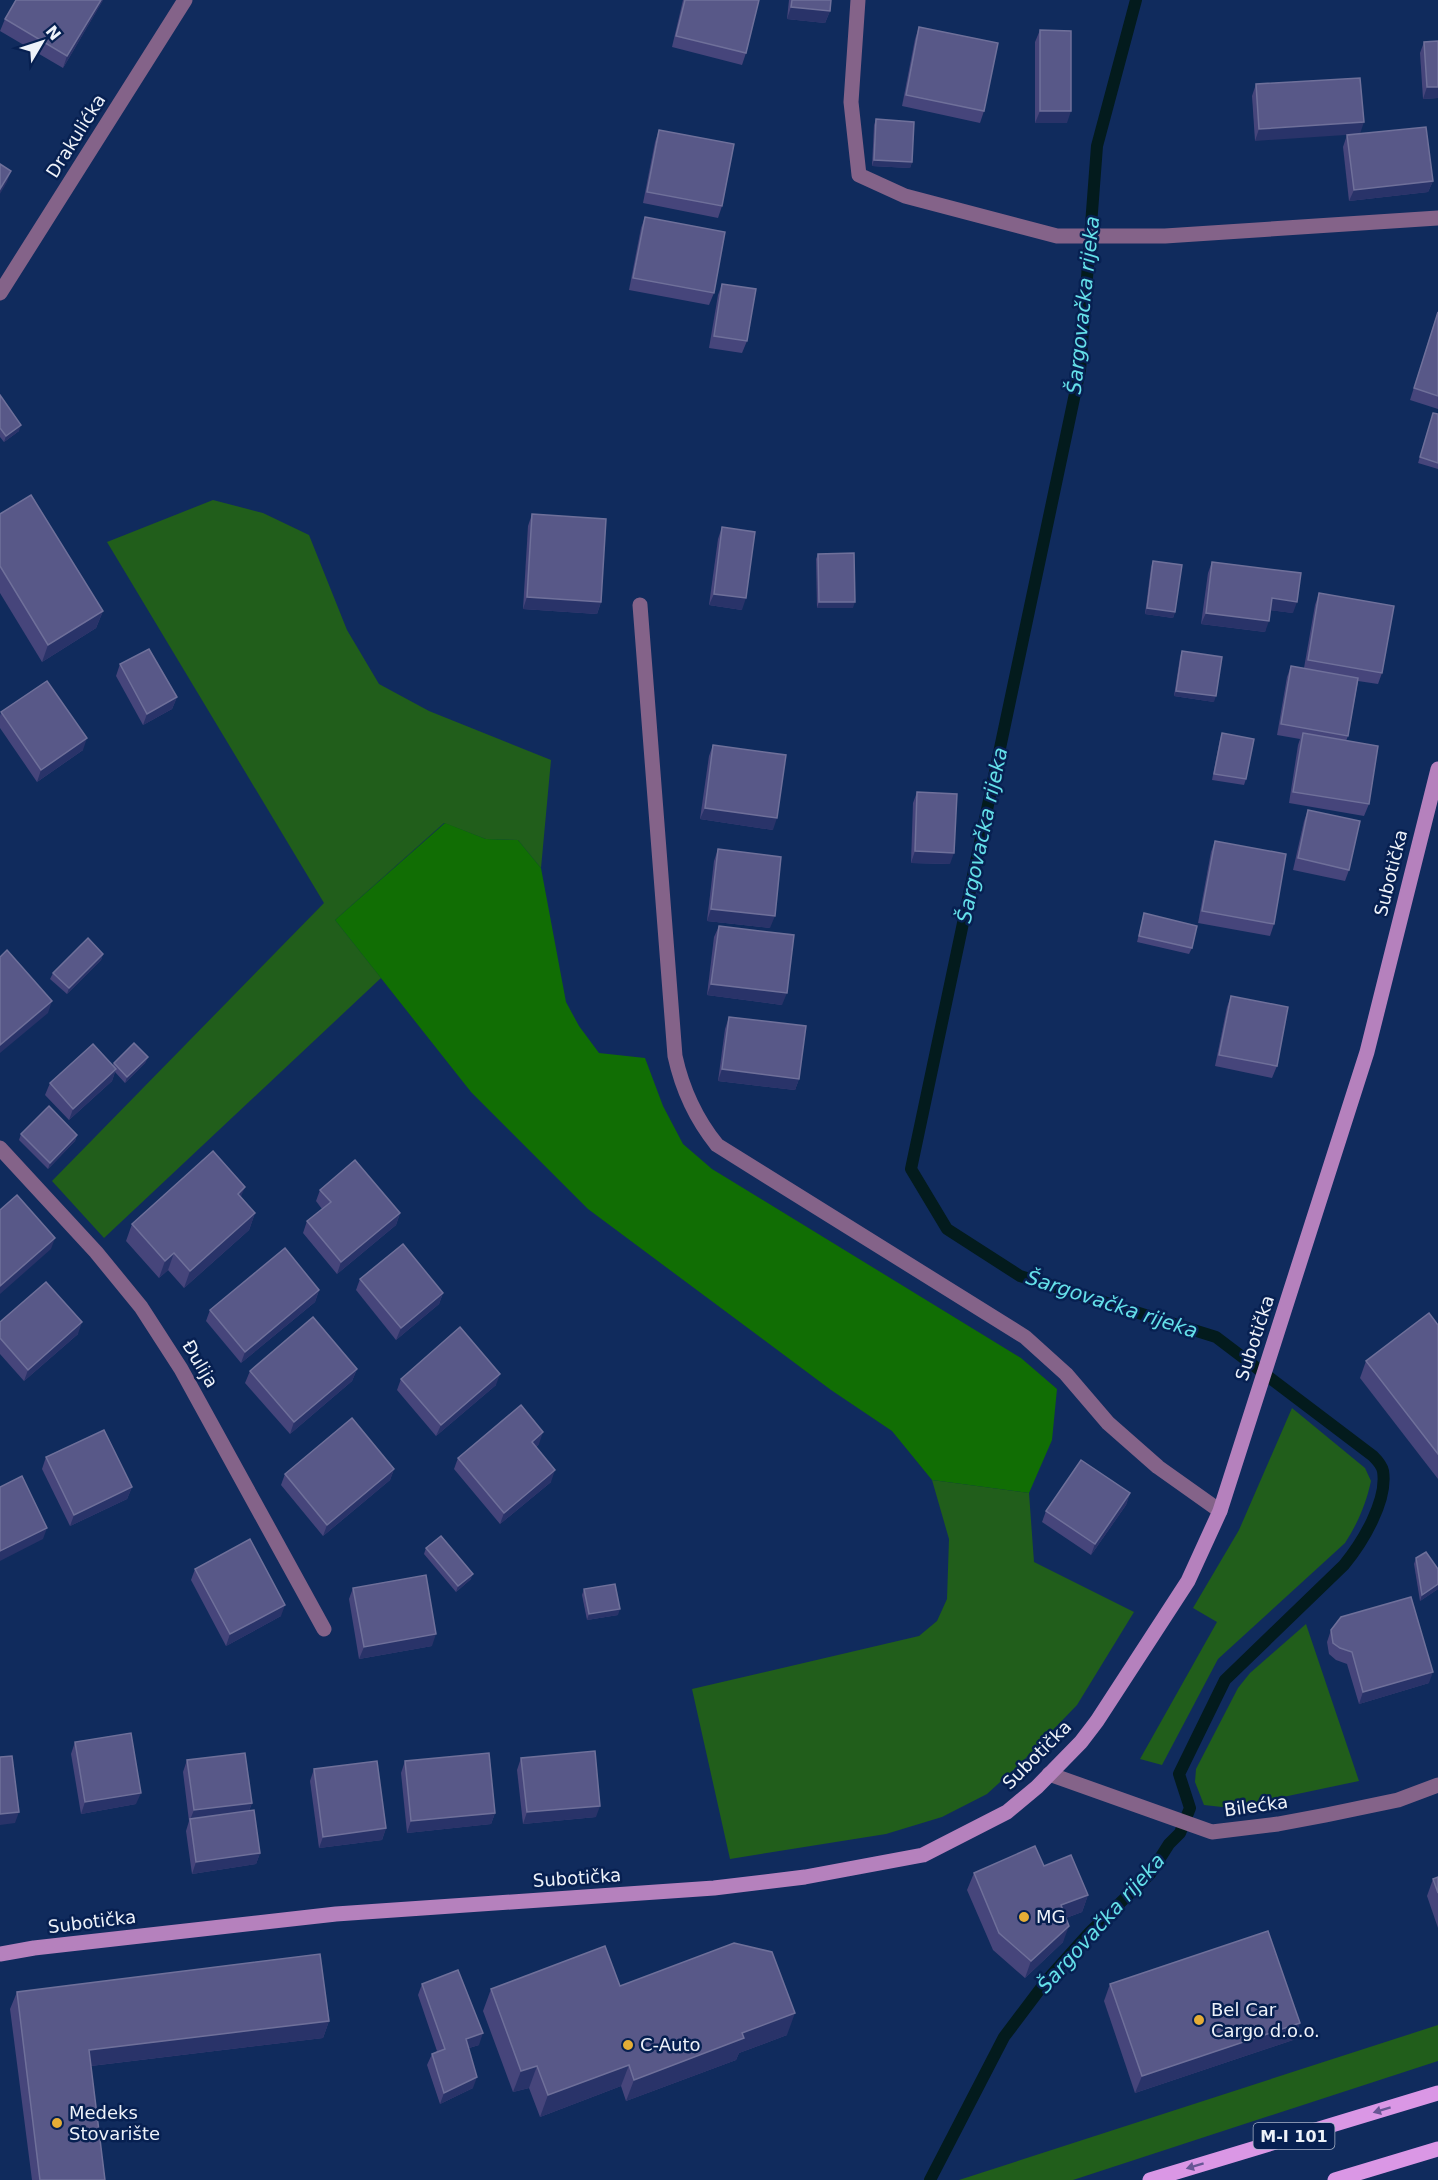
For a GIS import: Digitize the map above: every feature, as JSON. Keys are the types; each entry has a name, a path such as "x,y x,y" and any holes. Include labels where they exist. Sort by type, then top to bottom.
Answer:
{"main road":[{"name":"M-I 101","path":"1150,2180 1438,2093"},
{"path":"1335,2180 1438,2149"}],"street":[{"name":"Drakulićka","path":"0,293 185,0"},
{"path":"858,0 851,102 859,175 905,196 1057,237 1165,236 1438,218"},
{"path":"640,605 675,1056 680,1078 703,1127 717,1145 1025,1337 1066,1374 1108,1423 1158,1467 1220,1511"},
{"name":"Subotička","path":"0,1954 34,1948 336,1914 714,1888 805,1877 923,1855 1007,1812 1081,1742 1097,1721 1188,1581 1220,1511 1367,1052 1438,769"},
{"name":"Đulija","path":"0,1148 96,1252 141,1307 182,1369 324,1629"},
{"name":"Bilećka","path":"1049,1774 1212,1832 1278,1824 1398,1800 1438,1785"}],"green space":[{"path":"213,500 263,513 309,535 347,630 379,684 429,711 551,760 541,868 518,840 486,839 444,823 335,920 381,978 104,1238 52,1181 324,903 107,542"},
{"path":"445,823 486,839 518,840 541,868 566,1002 579,1026 599,1053 645,1058 663,1106 683,1144 712,1169 1021,1358 1057,1389 1052,1440 1029,1493 932,1480 892,1431 831,1390 588,1209 471,1092 335,920"},
{"path":"1292,1408 1365,1468 1371,1481 1361,1513 1345,1543 1218,1659 1162,1765 1140,1759 1217,1622 1193,1608 1239,1530"},
{"path":"932,1480 1029,1493 1034,1562 1134,1612 1077,1705 1022,1762 987,1794 942,1817 886,1834 730,1859 692,1689 919,1636 937,1621 947,1599 949,1539"},
{"path":"1306,1624 1359,1781 1231,1808 1204,1805 1195,1782 1196,1769 1238,1688 1250,1673"},
{"path":"1438,2025 1438,2061 1073,2180 959,2180"}],"building":[{"path":"16,0 101,0 67,56 5,19"},
{"path":"685,0 759,0 746,53 676,36"},
{"path":"792,0 831,0 830,11 791,7"},
{"path":"919,27 998,43 984,111 906,95"},
{"path":"1040,30 1071,31 1071,111 1040,111"},
{"path":"1438,41 1438,87 1427,87 1424,42"},
{"path":"1360,78 1364,122 1259,129 1256,84"},
{"path":"876,119 914,122 912,162 874,160"},
{"path":"1426,127 1433,181 1354,190 1347,135"},
{"path":"659,130 734,144 722,206 647,192"},
{"path":"0,164 11,171 0,189"},
{"path":"645,217 725,232 714,293 633,278"},
{"path":"722,284 756,289 747,341 714,336"},
{"path":"1438,312 1438,396 1414,388"},
{"path":"0,395 21,425 6,436 0,428"},
{"path":"1433,413 1438,414 1438,463 1420,457"},
{"path":"31,495 103,611 48,645 0,566 0,514"},
{"path":"532,514 606,519 601,602 527,597"},
{"path":"722,527 755,532 746,598 714,594"},
{"path":"854,553 855,602 819,602 818,554"},
{"path":"1153,561 1182,565 1175,612 1147,608"},
{"path":"1212,562 1301,573 1297,602 1272,598 1269,621 1206,613"},
{"path":"1319,593 1394,606 1382,673 1308,660"},
{"path":"149,649 177,697 147,714 120,664"},
{"path":"1182,651 1222,657 1216,696 1176,691"},
{"path":"1291,666 1358,678 1348,736 1281,724"},
{"path":"47,681 87,738 41,770 1,712"},
{"path":"1222,733 1254,739 1246,779 1214,774"},
{"path":"1303,733 1378,746 1369,804 1293,792"},
{"path":"713,745 786,755 777,818 705,808"},
{"path":"917,792 957,794 954,853 915,851"},
{"path":"1308,810 1360,821 1349,870 1298,858"},
{"path":"1215,841 1286,854 1274,924 1202,911"},
{"path":"718,849 781,857 775,916 711,909"},
{"path":"1144,913 1197,926 1192,948 1139,936"},
{"path":"719,926 794,935 787,993 711,984"},
{"path":"88,938 103,954 69,988 53,973"},
{"path":"7,950 52,1001 0,1045 0,957"},
{"path":"1231,996 1288,1007 1277,1066 1219,1055"},
{"path":"729,1017 806,1026 799,1079 722,1069"},
{"path":"134,1043 148,1057 127,1077 114,1063"},
{"path":"93,1044 116,1069 73,1109 50,1083"},
{"path":"49,1106 77,1135 50,1163 21,1134"},
{"path":"213,1151 245,1187 238,1194 255,1213 190,1271 174,1253 165,1261 132,1224"},
{"path":"355,1160 400,1213 341,1262 307,1221 331,1202 320,1190"},
{"path":"17,1195 55,1238 0,1286 0,1210"},
{"path":"403,1244 443,1293 401,1328 360,1279"},
{"path":"285,1248 319,1290 245,1352 210,1310"},
{"path":"46,1282 82,1322 28,1370 0,1338 0,1322"},
{"path":"1429,1313 1438,1325 1438,1454 1366,1361"},
{"path":"313,1317 357,1369 294,1422 250,1371"},
{"path":"460,1327 500,1374 441,1425 401,1379"},
{"path":"521,1405 543,1432 532,1442 555,1470 504,1513 458,1458"},
{"path":"352,1418 394,1469 327,1525 285,1474"},
{"path":"104,1430 132,1487 74,1515 46,1457"},
{"path":"1081,1460 1130,1493 1095,1544 1046,1511"},
{"path":"22,1476 47,1528 0,1551 0,1487"},
{"path":"441,1536 473,1574 458,1586 426,1548"},
{"path":"250,1539 285,1605 230,1634 195,1569"},
{"path":"1426,1552 1438,1569 1438,1584 1422,1595 1416,1558"},
{"path":"426,1575 436,1634 364,1647 353,1588"},
{"path":"615,1584 620,1609 589,1614 584,1589"},
{"path":"1411,1597 1433,1672 1363,1692 1352,1652 1333,1643 1331,1630 1341,1617"},
{"path":"131,1733 141,1793 85,1802 75,1742"},
{"path":"595,1751 600,1806 527,1812 521,1758"},
{"path":"245,1753 252,1803 194,1810 187,1760"},
{"path":"489,1753 495,1813 411,1821 405,1761"},
{"path":"12,1756 19,1812 0,1814 0,1757"},
{"path":"377,1761 386,1828 323,1837 314,1769"},
{"path":"254,1810 260,1853 196,1862 190,1819"},
{"name":"MG","path":"1035,1846 1044,1866 1071,1855 1088,1895 1061,1905 1069,1926 1031,1961 999,1933 974,1873"},
{"path":"1438,1877 1438,1893 1433,1879"},
{"name":"Bel Car Cargo d.o.o.","path":"1268,1931 1300,2023 1142,2076 1110,1984"},
{"name":"C-Auto","path":"734,1943 772,1952 795,2013 742,2033 744,2038 634,2080 629,2065 548,2095 537,2066 521,2071 491,1989 605,1946 620,1986"},
{"name":"Medeks Stovarište","path":"320,1954 329,2021 89,2050 105,2180 40,2180 17,1992"},
{"path":"458,1970 483,2033 466,2039 477,2077 444,2093 432,2054 445,2049 422,1984"}],"waterway":[{"name":"Šargovačka rijeka","path":"930,2180 1004,2037 1047,1980 1090,1932 1150,1874 1169,1844 1180,1833 1190,1808 1179,1774 1225,1680 1344,1565 1366,1534 1382,1495 1382,1469 1373,1456 1216,1337 1020,1276 947,1229 911,1169 1080,370 1097,146 1136,0"}],"place":[{"name":"MG","path":"1024,1917"},
{"name":"Bel Car Cargo d.o.o.","path":"1199,2020"},
{"name":"C-Auto","path":"628,2045"},
{"name":"Medeks Stovarište","path":"57,2123"}]}
